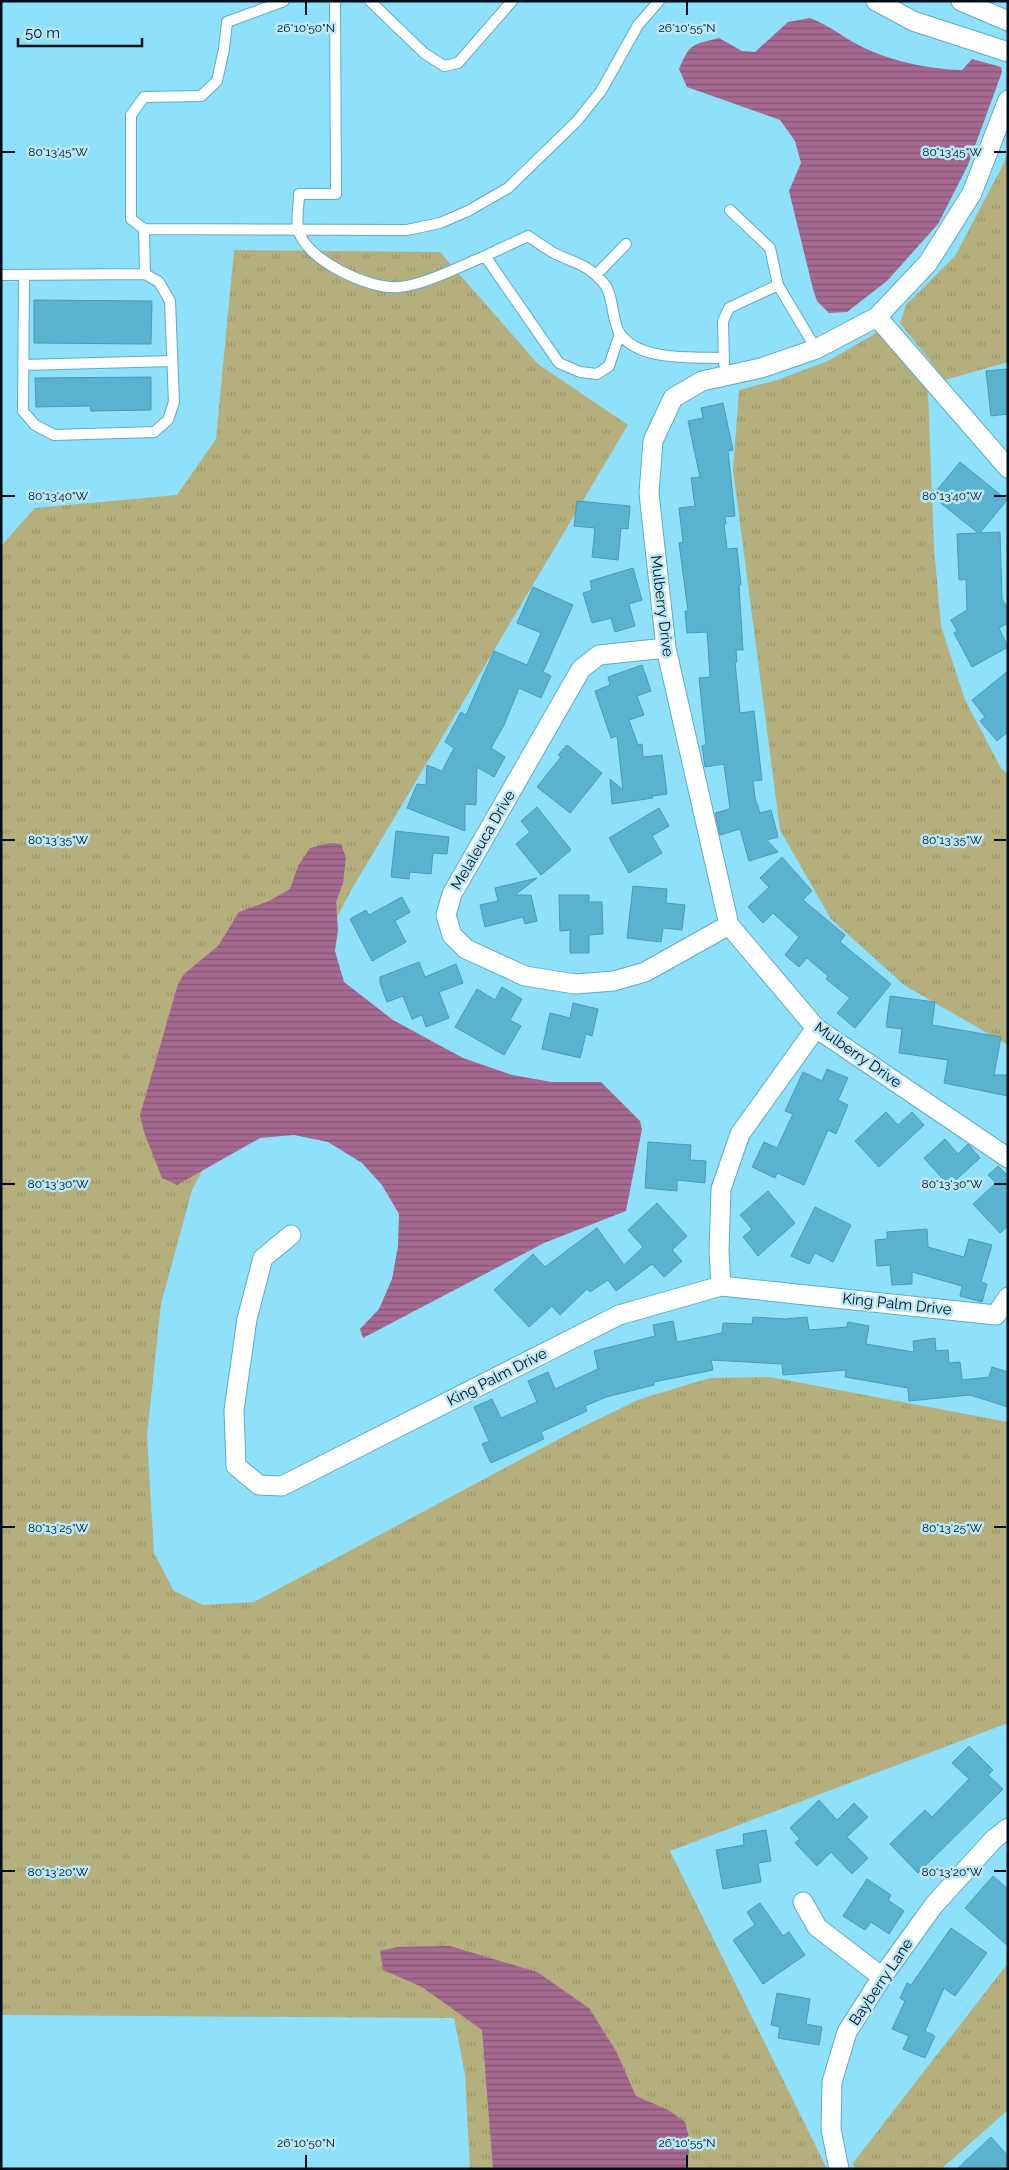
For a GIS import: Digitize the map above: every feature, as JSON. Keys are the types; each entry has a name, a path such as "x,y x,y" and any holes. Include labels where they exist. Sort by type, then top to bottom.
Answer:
{"street":[{"path":"876,1 913,21 1008,52"},
{"path":"961,1 1008,21"},
{"name":"Mulberry Drive","path":"1008,100 972,193 928,263 877,317 816,349 761,368 724,367 673,398 652,441 649,493 666,648 729,924 816,1028 1008,1158"},
{"path":"877,317 1008,468"},
{"name":"Melaleuca Drive","path":"666,648 599,655 581,669 452,894 446,915 452,935 466,949 525,976 575,984 614,981 645,972 729,924"},
{"path":"721,1286 719,1251 721,1189 740,1134 816,1028"},
{"name":"King Palm Drive","path":"291,1235 263,1258 247,1319 234,1410 236,1466 259,1485 282,1486 619,1315 721,1286 996,1315 1008,1297"},
{"name":"Bayberry Lane","path":"839,2169 831,2129 832,2082 847,2032 882,1977 934,1906 992,1840 1008,1828"},
{"path":"803,1902 817,1927 882,1977"}],"lane":[{"path":"284,1 227,22 224,49 217,81 201,96 144,97 131,115 131,219 144,229 408,230 440,223 468,212 508,188 577,121 595,99 638,25 659,1"},
{"path":"335,1 336,194 299,194 298,229 309,247 330,265 355,279 399,287 418,282 485,256 528,236 554,253 588,267 607,286 620,333 632,345 649,353 724,367 723,321 729,308 778,285"},
{"path":"370,1 424,53 444,66 458,63 512,1"},
{"path":"730,210 770,248 778,285 816,349"},
{"path":"144,229 145,274"},
{"path":"596,275 626,244"},
{"path":"485,256 559,362 580,372 596,374 609,366 620,333"},
{"path":"1,275 145,274 159,282 170,301 174,402 168,420 154,432 54,435 35,425 23,410 24,275"},
{"path":"23,366 172,361"}],"green space":[{"path":"1008,151 1008,362 945,380 900,323 906,305 955,256 1003,165"},
{"path":"234,250 440,252 538,364 628,425 353,887 192,1190 161,1304 147,1436 154,1553 174,1591 203,1605 254,1602 576,1430 640,1399 710,1378 770,1377 1008,1422 1008,1723 670,1851 827,2169 470,2169 465,2075 454,2018 1,2015 1,546 35,508 177,495 216,439"},
{"path":"878,332 891,338 928,391 934,548 941,626 965,700 1001,768 1008,775 1008,1045 904,985 831,919 780,830 733,470 739,390 777,380 828,361"},
{"path":"1008,1963 1008,2110 941,2169 855,2169 853,2163"}],"shaded area":[{"path":"810,18 826,25 863,48 893,59 927,67 962,70 972,59 1001,67 1002,72 968,165 938,224 887,281 847,312 829,313 817,301 813,289 789,191 801,163 795,141 780,120 687,87 679,69 686,54 697,44 719,38 742,51 755,52 788,22"},
{"path":"330,843 341,844 346,858 343,883 336,902 338,930 335,951 344,982 393,1020 463,1058 512,1075 552,1082 601,1082 640,1121 642,1129 626,1211 544,1243 363,1338 360,1329 379,1309 392,1279 398,1246 399,1214 382,1185 362,1163 328,1142 294,1135 260,1138 177,1185 162,1178 144,1132 140,1115 178,984 184,974 218,946 239,912 269,901 290,889 298,866 310,848"},
{"path":"450,1946 537,1972 589,2008 616,2051 636,2096 668,2110 685,2122 690,2141 687,2169 493,2169 482,2030 422,1987 383,1970 380,1951 397,1947"}],"building":[{"path":"34,300 152,301 151,344 34,343"},
{"path":"1008,369 1008,414 991,416 986,371"},
{"path":"151,377 151,410 91,411 90,406 36,407 35,378"},
{"path":"723,403 733,450 728,451 735,516 725,517 726,524 724,524 727,549 737,548 741,585 739,585 743,650 736,650 737,662 735,662 740,713 754,711 762,780 753,781 755,798 760,813 771,810 778,837 767,840 778,852 749,861 740,829 720,835 715,813 730,809 724,764 705,767 702,746 706,745 699,678 710,677 707,632 687,633 685,611 688,611 679,543 683,542 679,508 695,506 691,478 700,477 688,421 703,418 701,408"},
{"path":"960,462 1007,500 980,533 1000,532 1002,599 1008,609 1008,623 999,628 1008,647 972,667 954,633 957,631 951,620 967,610 966,579 959,580 957,534 978,533 932,496"},
{"path":"577,501 630,506 628,529 621,528 618,560 592,557 595,528 574,526"},
{"path":"633,568 642,600 629,604 635,626 615,632 611,618 592,623 583,593 592,590 590,581"},
{"path":"533,587 573,605 543,672 551,676 541,698 519,688 504,725 491,748 505,757 494,777 477,767 476,805 465,804 465,831 407,808 417,784 426,785 427,765 442,771 454,748 445,742 461,712 466,715 494,651 527,665 541,633 517,623"},
{"path":"642,665 651,691 637,696 644,715 629,720 638,745 642,744 643,757 662,755 667,794 612,804 610,779 623,790 617,736 611,738 595,691 610,685 608,677"},
{"path":"1008,671 1008,732 997,741 980,721 985,717 972,700"},
{"path":"567,745 602,773 570,813 537,787 561,757 558,755"},
{"path":"537,807 571,850 541,875 516,844 530,832 521,821"},
{"path":"659,808 669,826 652,836 662,853 629,873 609,838"},
{"path":"396,831 449,837 447,854 433,853 431,874 410,872 409,879 391,877"},
{"path":"782,857 812,891 803,900 845,935 840,942 891,984 855,1028 837,1013 850,998 826,979 828,976 807,958 799,967 785,955 799,937 773,913 763,923 748,907 769,887 760,878"},
{"path":"537,878 515,895 531,895 537,921 525,924 523,917 485,927 480,905 498,901 495,888"},
{"path":"633,886 667,889 666,903 685,905 682,930 663,928 661,942 627,938"},
{"path":"559,895 589,895 589,902 602,902 603,934 589,935 589,953 570,953 570,930 560,931"},
{"path":"402,897 410,912 395,921 406,942 372,961 350,919 366,910 369,915"},
{"path":"419,962 425,977 456,964 463,983 439,992 449,1018 426,1027 422,1015 412,1019 403,996 387,1002 380,983 380,977"},
{"path":"502,987 522,999 510,1020 521,1026 504,1055 455,1027 477,989 495,1000"},
{"path":"890,996 935,1002 932,1025 1001,1037 994,1075 1008,1075 1008,1096 944,1083 948,1060 899,1053 902,1029 886,1027"},
{"path":"573,1003 598,1009 592,1036 586,1034 580,1058 542,1049 550,1013 570,1018"},
{"path":"827,1069 848,1078 838,1100 848,1105 836,1134 828,1130 804,1185 777,1173 775,1178 752,1167 764,1142 777,1148 793,1114 785,1111 803,1072 822,1081"},
{"path":"886,1112 898,1125 912,1112 924,1125 879,1167 855,1141"},
{"path":"945,1139 958,1154 968,1144 980,1158 949,1186 924,1158"},
{"path":"648,1142 691,1145 690,1160 706,1161 705,1183 677,1180 677,1191 645,1188"},
{"path":"998,1166 1006,1174 1008,1172 1008,1226 1000,1233 973,1204 996,1183 988,1175"},
{"path":"768,1191 795,1223 758,1256 743,1237 752,1229 740,1215"},
{"path":"657,1203 687,1236 672,1250 682,1261 664,1277 652,1264 616,1291 608,1280 590,1292 587,1289 560,1315 552,1306 529,1327 494,1290 533,1254 545,1267 597,1228 624,1265 643,1247 628,1230"},
{"path":"815,1207 851,1225 833,1262 815,1253 809,1264 791,1256"},
{"path":"927,1229 928,1247 964,1257 969,1239 992,1245 981,1282 987,1284 982,1302 960,1296 962,1286 912,1272 912,1284 892,1285 890,1265 877,1266 875,1240 887,1239 887,1232"},
{"path":"753,1317 785,1319 807,1317 809,1330 847,1327 848,1322 869,1326 866,1344 914,1352 913,1341 935,1338 936,1351 948,1350 949,1363 960,1362 962,1380 989,1377 992,1367 1008,1372 1008,1407 970,1395 909,1401 908,1388 845,1377 846,1370 783,1375 782,1364 711,1360 713,1370 654,1382 654,1385 606,1397 585,1406 587,1411 541,1432 544,1439 491,1463 482,1444 489,1441 474,1407 492,1399 501,1418 537,1402 528,1381 548,1372 555,1389 598,1369 594,1351 655,1336 653,1325 673,1321 677,1342 722,1333 723,1323 752,1324"},
{"path":"969,1746 993,1770 988,1775 1003,1789 918,1873 890,1844 925,1810 932,1817 969,1779 952,1763"},
{"path":"819,1800 837,1820 854,1803 868,1817 847,1837 868,1858 852,1874 831,1852 817,1866 795,1843 800,1839 790,1828"},
{"path":"766,1830 771,1861 758,1863 761,1882 723,1889 716,1850 744,1845 743,1834"},
{"path":"993,1876 1008,1889 1008,1946 965,1908"},
{"path":"867,1879 891,1895 888,1900 904,1911 889,1934 871,1922 865,1930 843,1916"},
{"path":"760,1903 783,1936 789,1932 805,1955 763,1984 733,1940 755,1925 747,1912"},
{"path":"951,1928 987,1953 955,1996 944,1988 925,2031 935,2036 925,2058 903,2049 909,2036 892,2029 905,2001 900,1998 907,1983 911,1985"},
{"path":"777,1993 810,1999 806,2024 822,2027 819,2045 778,2038 780,2027 771,2025"},
{"path":"991,2137 1008,2156 1008,2169 957,2169"}]}
